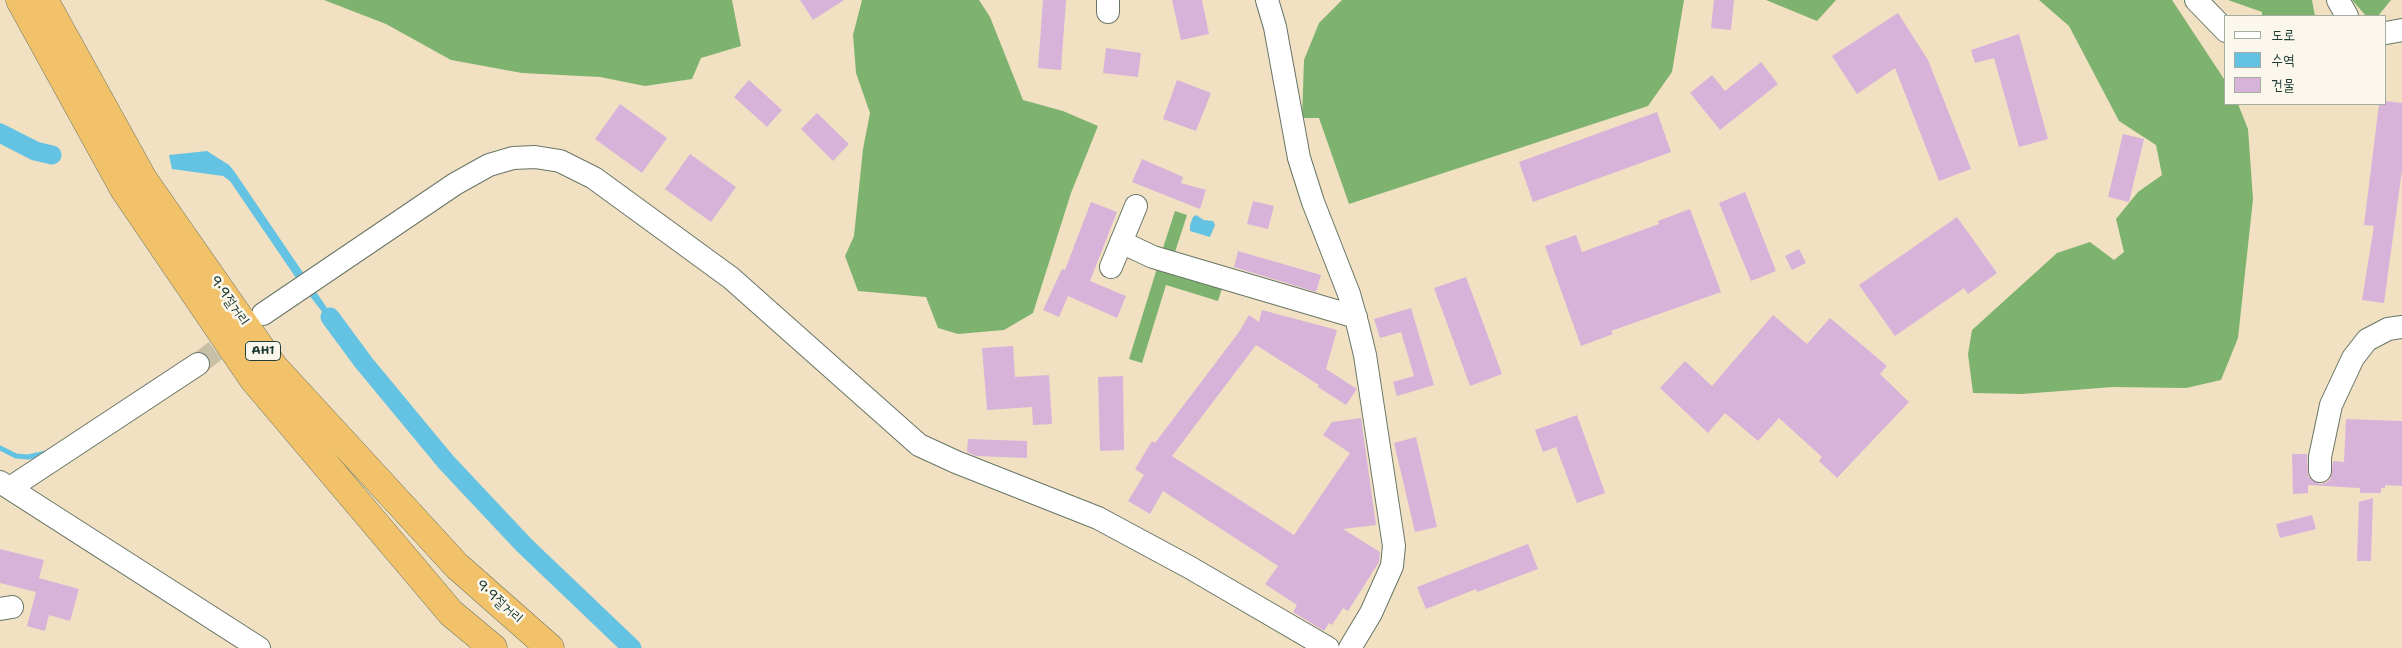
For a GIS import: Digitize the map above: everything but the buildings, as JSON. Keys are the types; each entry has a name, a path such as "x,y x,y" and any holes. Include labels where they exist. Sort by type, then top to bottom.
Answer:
{"highway":[{"name":"9·9절거리","path":"20,0 124,189 254,380 451,613 493,648"},
{"name":"9·9절거리","path":"44,0 143,179 274,367 457,566 550,648"}],"street":[{"path":"1267,0 1276,36 1299,158 1313,202 1350,294 1365,355 1394,546 1392,566 1370,613 1350,648"},
{"path":"2196,0 2224,29"},
{"path":"2338,0 2346,15"},
{"path":"2387,33 2402,30"},
{"path":"263,314 455,184 489,165 513,158 535,157 560,161 594,178 731,278 919,445 956,462 1098,518 1189,567 1328,648"},
{"path":"1111,267 1136,206"},
{"path":"1120,242 1154,257 1235,283 1356,317"},
{"path":"2320,471 2320,457 2331,405 2352,358 2367,340 2388,329 2402,327"},
{"path":"198,364 5,485 259,648"}],"green space":[{"path":"324,0 732,0 741,46 701,58 692,79 645,86 600,77 522,73 451,60 386,24"},
{"path":"862,0 979,0 990,17 1023,100 1063,111 1098,126 1071,193 1033,313 1004,330 958,334 938,328 926,297 858,291 845,256 854,236 863,149 870,113 856,73 853,35"},
{"path":"1342,0 1684,0 1672,72 1648,106 1349,204 1319,118 1302,118 1304,60 1319,23"},
{"path":"1766,0 1836,0 1817,21"},
{"path":"2039,0 2172,0 2224,79 2224,105 2238,105 2248,129 2253,199 2238,338 2221,380 2186,388 2113,387 2022,394 1973,393 1968,354 1972,330 2057,253 2090,242 2114,260 2124,252 2116,219 2138,192 2162,175 2156,145 2119,121 2069,26"},
{"path":"2228,0 2312,0 2315,15 2262,15 2262,12"},
{"path":"2352,0 2391,0 2379,15 2365,15"},
{"path":"1175,211 1187,215 1175,252 1160,257"},
{"path":"1158,265 1223,285 1218,301 1166,285 1142,363 1129,359"}],"water":[{"path":"0,123 47,146 50,159 31,154 0,137"},
{"path":"207,151 229,165 234,171 346,336 343,339 296,278 230,181 223,176 172,169 169,155"},
{"path":"1196,215 1204,220 1213,221 1215,225 1210,237 1190,231 1193,217"}],"waterway":[{"path":"0,133 35,151 52,155"},
{"path":"330,317 364,363 446,462 524,545 632,648"},
{"path":"0,448 16,456 28,457 46,453"}],"tunnel":[{"path":"198,364 241,331"}]}
